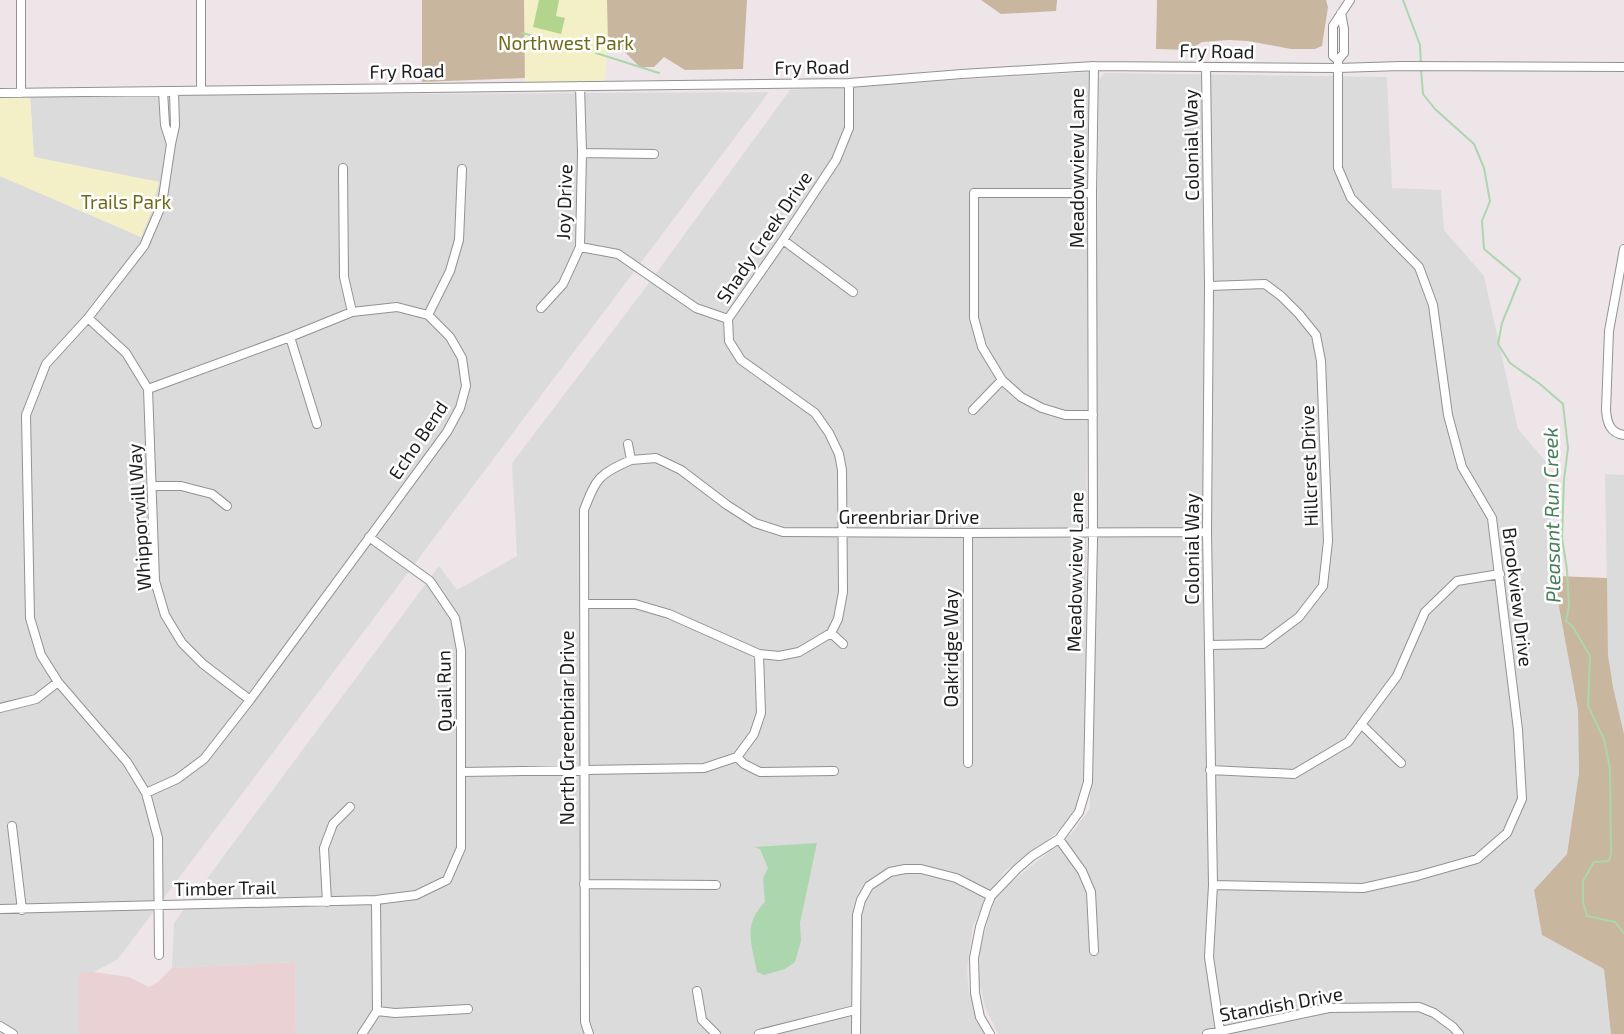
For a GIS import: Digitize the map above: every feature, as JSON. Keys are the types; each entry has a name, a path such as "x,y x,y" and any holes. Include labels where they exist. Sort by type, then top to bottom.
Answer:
{"street":[{"path":"21,0 21,93"},
{"path":"201,0 201,90"},
{"name":"Brookview Drive","path":"1212,885 1363,888 1418,876 1477,859 1507,833 1522,799 1518,730 1492,518 1462,467 1448,415 1433,304 1419,267 1350,198 1338,168 1338,64 1344,53 1344,29 1341,13 1350,0"},
{"name":"Fry Road","path":"0,93 849,83 1094,66 1206,67 1338,64 1624,67"},
{"name":"Meadowview Lane","path":"990,1034 980,1017 975,993 974,958 980,927 991,896 1022,865 1059,839 1079,812 1088,782 1093,532 1092,193 1094,66"},
{"name":"Colonial Way","path":"1206,67 1209,286 1207,532 1212,885 1209,957 1220,1031"},
{"name":"Shady Creek Drive","path":"831,633 838,619 843,592 842,470 839,454 829,433 815,413 741,360 729,341 728,319 836,160 850,128 849,83"},
{"name":"Joy Drive","path":"541,308 563,284 580,247 582,153 580,86"},
{"path":"163,91 164,125 170,144"},
{"path":"159,955 158,838 146,793 127,762 58,682 42,655 30,618 26,415 46,364 88,318 144,246 162,204 170,144 175,126 174,91"},
{"path":"582,153 654,154"},
{"path":"343,168 344,277 352,312"},
{"path":"148,389 290,338 352,312 397,307 428,315 450,271 459,240 462,168"},
{"path":"1092,193 974,193 974,318 982,347 1002,380 1021,397 1042,408 1065,415 1093,415"},
{"path":"783,240 853,292"},
{"path":"580,247 618,254 696,308 728,319"},
{"path":"1624,249 1622,271 1612,309 1608,345 1607,420 1614,432 1624,435"},
{"name":"Hillcrest Drive","path":"1209,286 1265,284 1282,296 1316,335 1321,361 1328,541 1323,586 1299,617 1263,644 1209,645"},
{"name":"Echo Bend","path":"146,793 177,780 204,759 250,700 447,432 460,408 466,386 462,358 450,338 428,315"},
{"name":"Whipporwill Way","path":"88,318 126,353 148,389 156,581 165,615 182,643 203,664 250,700"},
{"path":"290,338 317,424"},
{"path":"973,410 1002,380"},
{"path":"628,444 631,460"},
{"name":"Greenbriar Drive","path":"631,460 656,458 681,470 727,505 755,523 783,532 1207,532"},
{"name":"North Greenbriar Drive","path":"589,1034 585,1022 583,769 584,510 594,485 609,470 631,460"},
{"path":"152,486 181,486 212,494 226,506"},
{"name":"Oakridge Way","path":"968,533 968,763"},
{"name":"Quail Run","path":"369,537 430,581 455,618 461,650 461,848 447,880"},
{"path":"1210,770 1294,774 1348,742 1397,676 1425,612 1457,581 1500,574"},
{"path":"584,604 635,604 644,606 669,614 759,654 779,656 799,652 831,633 843,644"},
{"path":"461,772 704,768 737,757 754,734 761,713 759,654"},
{"path":"0,708 36,699 58,682"},
{"path":"1361,724 1401,763"},
{"path":"737,757 744,764 760,772 834,771"},
{"path":"327,902 324,848 333,824 350,807"},
{"path":"12,826 22,910"},
{"path":"1059,839 1082,872 1091,892 1094,951"},
{"path":"856,1034 857,915 861,900 869,886 890,872 905,869 921,869 956,878 991,896"},
{"name":"Timber Trail","path":"0,909 22,910 376,900 416,895 447,880"},
{"path":"584,884 716,885"},
{"path":"362,1034 378,1012 376,900"},
{"path":"697,991 702,1020 716,1034"},
{"path":"378,1012 468,1008"},
{"name":"Standish Drive","path":"1207,1034 1329,1008 1420,1008 1434,1013 1453,1027 1459,1034"},
{"path":"759,1034 855,1010"},
{"path":"0,1026 13,1034"}],"shaded area":[{"path":"422,0 535,0 535,67 525,78 422,82"},
{"path":"539,0 559,0 556,16 565,18 561,34 533,27"},
{"path":"597,0 747,0 743,69 685,70 664,57 654,67 640,67 598,26"},
{"path":"981,0 1057,1 1056,11 1001,14"},
{"path":"1157,0 1326,0 1328,7 1322,46 1315,49 1291,49 1248,41 1229,40 1202,42 1189,50 1156,49"},
{"path":"1089,72 1085,769 1079,802 1068,823 1038,848 1005,871 991,891 973,925 967,970 969,993 986,1034 296,1034 295,962 172,968 174,923 439,566 457,590 517,556 512,463 646,287 790,90"},
{"path":"1105,73 1387,77 1392,188 1441,190 1444,230 1484,276 1518,429 1547,463 1549,507 1559,607 1578,710 1579,773 1567,854 1534,890 1542,935 1604,969 1611,1034 998,1034 985,1007 979,982 980,951 997,894 1072,833 1090,808 1099,79"},
{"path":"769,92 118,959 94,972 79,972 79,1034 0,1034 0,176 141,237 159,182 34,157 30,96"},
{"path":"1605,474 1624,475 1624,734 1608,655"},
{"path":"1556,576 1607,578 1608,655 1624,734 1624,1034 1611,1034 1604,969 1542,935 1534,890 1567,854 1579,773 1578,710 1559,607"},
{"path":"817,843 800,923 801,941 795,962 785,969 764,975 757,972 751,944 751,927 758,910 765,902 763,878 768,868 760,849 754,847"},
{"path":"295,962 296,1034 79,1034 79,972 129,977 149,987 158,982 172,968"}],"green space":[{"name":"Northwest Park","path":"524,0 607,0 608,43 604,86 525,86"},
{"name":"Trails Park","path":"0,96 30,96 34,157 159,182 151,213 141,237 0,176"}],"waterway":[{"name":"Pleasant Run Creek","path":"1403,0 1420,45 1421,65"},
{"path":"522,33 584,49"},
{"path":"596,53 659,73"},
{"name":"Pleasant Run Creek","path":"1421,69 1423,94 1435,109 1474,144 1484,168 1490,201 1482,221 1484,249 1520,279 1502,323 1498,344 1510,363 1540,384 1563,404 1568,448 1564,479 1562,538 1567,570 1569,606 1566,621 1573,627 1590,656 1588,706 1604,739 1610,769 1611,853 1609,861 1594,862 1583,881 1583,902 1587,916 1615,922 1624,933"}]}
